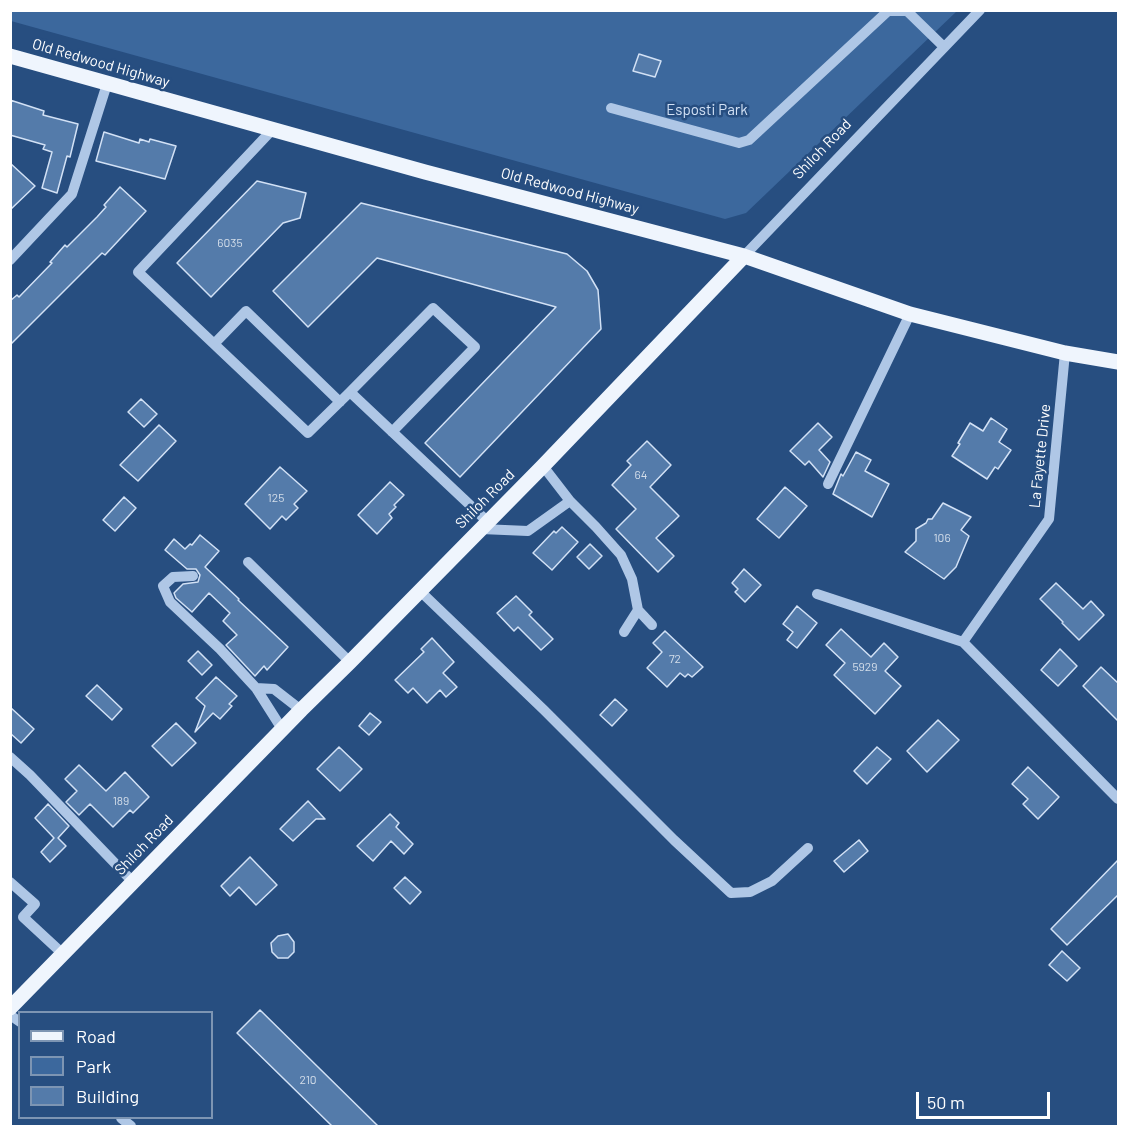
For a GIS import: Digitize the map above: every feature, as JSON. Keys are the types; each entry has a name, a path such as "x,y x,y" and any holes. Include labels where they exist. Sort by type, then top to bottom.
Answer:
{"main road":[{"name":"Old Redwood Highway","path":"10,56 425,172 744,256 910,314 1065,353 1119,362"},
{"name":"Shiloh Road","path":"12,1006 543,466 744,256"}],"street":[{"name":"Shiloh Road","path":"744,256 980,10"},
{"path":"611,108 740,144 749,140 888,11 907,11 944,47"},
{"path":"10,260 72,194 107,84"},
{"path":"272,130 138,272 308,433 433,308 475,347 393,432"},
{"path":"214,344 246,311 340,402"},
{"path":"828,484 910,314"},
{"name":"La Fayette Drive","path":"963,642 1049,519 1065,353"},
{"path":"350,392 485,525 528,531 570,501"},
{"path":"543,466 570,501 621,555 632,579 638,610 652,625"},
{"path":"248,562 350,662"},
{"path":"193,576 173,577 163,586 170,602 220,649 256,688 282,729"},
{"path":"420,591 731,893 750,892 772,881 808,848"},
{"path":"817,594 963,642 1119,799"},
{"path":"624,632 638,610"},
{"path":"256,688 274,689 301,710"},
{"path":"10,757 133,882"},
{"path":"10,882 35,904 23,917 63,954"}],"green space":[{"name":"Esposti Park","path":"10,11 957,11 746,213 725,219 11,21"}],"building":[{"path":"639,54 661,61 655,77 633,71"},
{"path":"10,100 44,111 43,115 78,124 70,157 67,156 57,193 42,188 52,152 43,149 45,145 10,135"},
{"path":"104,132 139,143 140,139 149,142 150,139 176,146 165,179 96,161"},
{"path":"10,163 35,186 10,210"},
{"path":"257,181 306,193 300,218 283,223 211,297 177,263"},
{"path":"120,187 146,211 105,255 102,253 10,345 10,301 17,295 19,297 52,263 50,262 65,245 67,247 97,217"},
{"path":"361,203 567,254 587,271 598,290 601,329 460,477 425,443 556,307 377,258 308,327 273,291"},
{"path":"141,399 157,414 144,427 128,412"},
{"path":"991,418 1007,429 999,442 1011,450 998,469 995,467 987,479 952,456 970,423 983,431"},
{"path":"818,423 832,437 819,450 830,462 823,477 809,461 805,465 790,451"},
{"path":"159,425 176,441 138,481 120,465"},
{"path":"647,441 671,465 650,487 679,516 656,538 674,556 658,572 616,529 636,509 612,485 631,465 627,461"},
{"path":"856,452 871,460 865,471 889,484 872,517 833,494 841,474 843,476"},
{"path":"280,467 307,491 294,504 298,508 286,520 282,516 270,529 245,504"},
{"path":"390,482 404,495 389,514 392,518 377,534 358,515"},
{"path":"785,487 807,506 779,538 757,519"},
{"path":"124,497 136,508 115,531 103,520"},
{"path":"943,503 971,517 961,530 969,536 956,567 944,579 905,552 916,541 916,529 928,519 932,519"},
{"path":"562,527 578,542 552,570 533,553 554,531 556,533"},
{"path":"200,535 219,551 205,567 288,647 267,670 264,666 255,676 226,645 237,635 223,621 230,613 209,593 192,612 176,598 174,593 183,584 198,582 200,575 196,569 187,569 165,550 174,539 185,549 190,544 192,545"},
{"path":"590,544 602,556 589,569 577,557"},
{"path":"744,569 761,585 745,602 735,592 738,589 732,583"},
{"path":"1056,583 1083,609 1091,601 1104,615 1079,640 1040,599"},
{"path":"516,596 532,612 529,615 553,639 541,650 518,627 514,631 497,613"},
{"path":"797,606 817,623 797,648 787,640 793,632 783,624"},
{"path":"841,629 871,657 884,643 898,657 885,671 901,686 875,714 834,675 845,663 826,645"},
{"path":"665,631 703,667 692,677 688,674 685,677 680,673 667,687 647,668 662,652 653,643"},
{"path":"432,638 454,662 443,673 457,687 446,697 440,690 427,703 413,688 408,693 395,680 424,652 421,649"},
{"path":"1060,649 1077,666 1058,686 1041,670"},
{"path":"198,651 212,665 202,675 188,661"},
{"path":"1101,667 1119,684 1119,722 1083,686"},
{"path":"216,677 237,696 229,704 232,706 220,719 213,713 195,732 205,706 196,698"},
{"path":"97,685 122,709 112,720 86,696"},
{"path":"615,699 627,710 612,726 600,715"},
{"path":"10,707 34,729 21,743 10,733"},
{"path":"370,713 381,722 369,735 359,726"},
{"path":"938,720 959,740 927,772 907,751"},
{"path":"176,723 196,743 172,766 152,746"},
{"path":"339,747 362,769 340,791 317,769"},
{"path":"877,747 891,759 867,784 854,771"},
{"path":"79,765 106,791 125,772 149,797 133,813 130,810 113,827 90,804 79,815 66,802 77,791 65,779"},
{"path":"1028,767 1059,797 1038,819 1023,804 1028,799 1012,784"},
{"path":"308,801 325,819 316,819 293,841 280,829"},
{"path":"48,804 69,826 58,838 66,846 50,862 41,852 54,838 35,818"},
{"path":"390,814 399,823 396,827 413,844 404,854 391,841 373,861 357,846"},
{"path":"859,840 868,851 844,872 834,861"},
{"path":"250,857 277,885 256,905 239,887 230,896 221,886"},
{"path":"1119,859 1119,894 1067,945 1051,929"},
{"path":"405,877 421,892 410,904 394,888"},
{"path":"288,934 294,942 294,952 288,958 278,958 272,952 271,943 278,936"},
{"path":"1062,951 1080,968 1067,981 1049,965"},
{"path":"260,1010 378,1126 332,1126 237,1033"}]}
